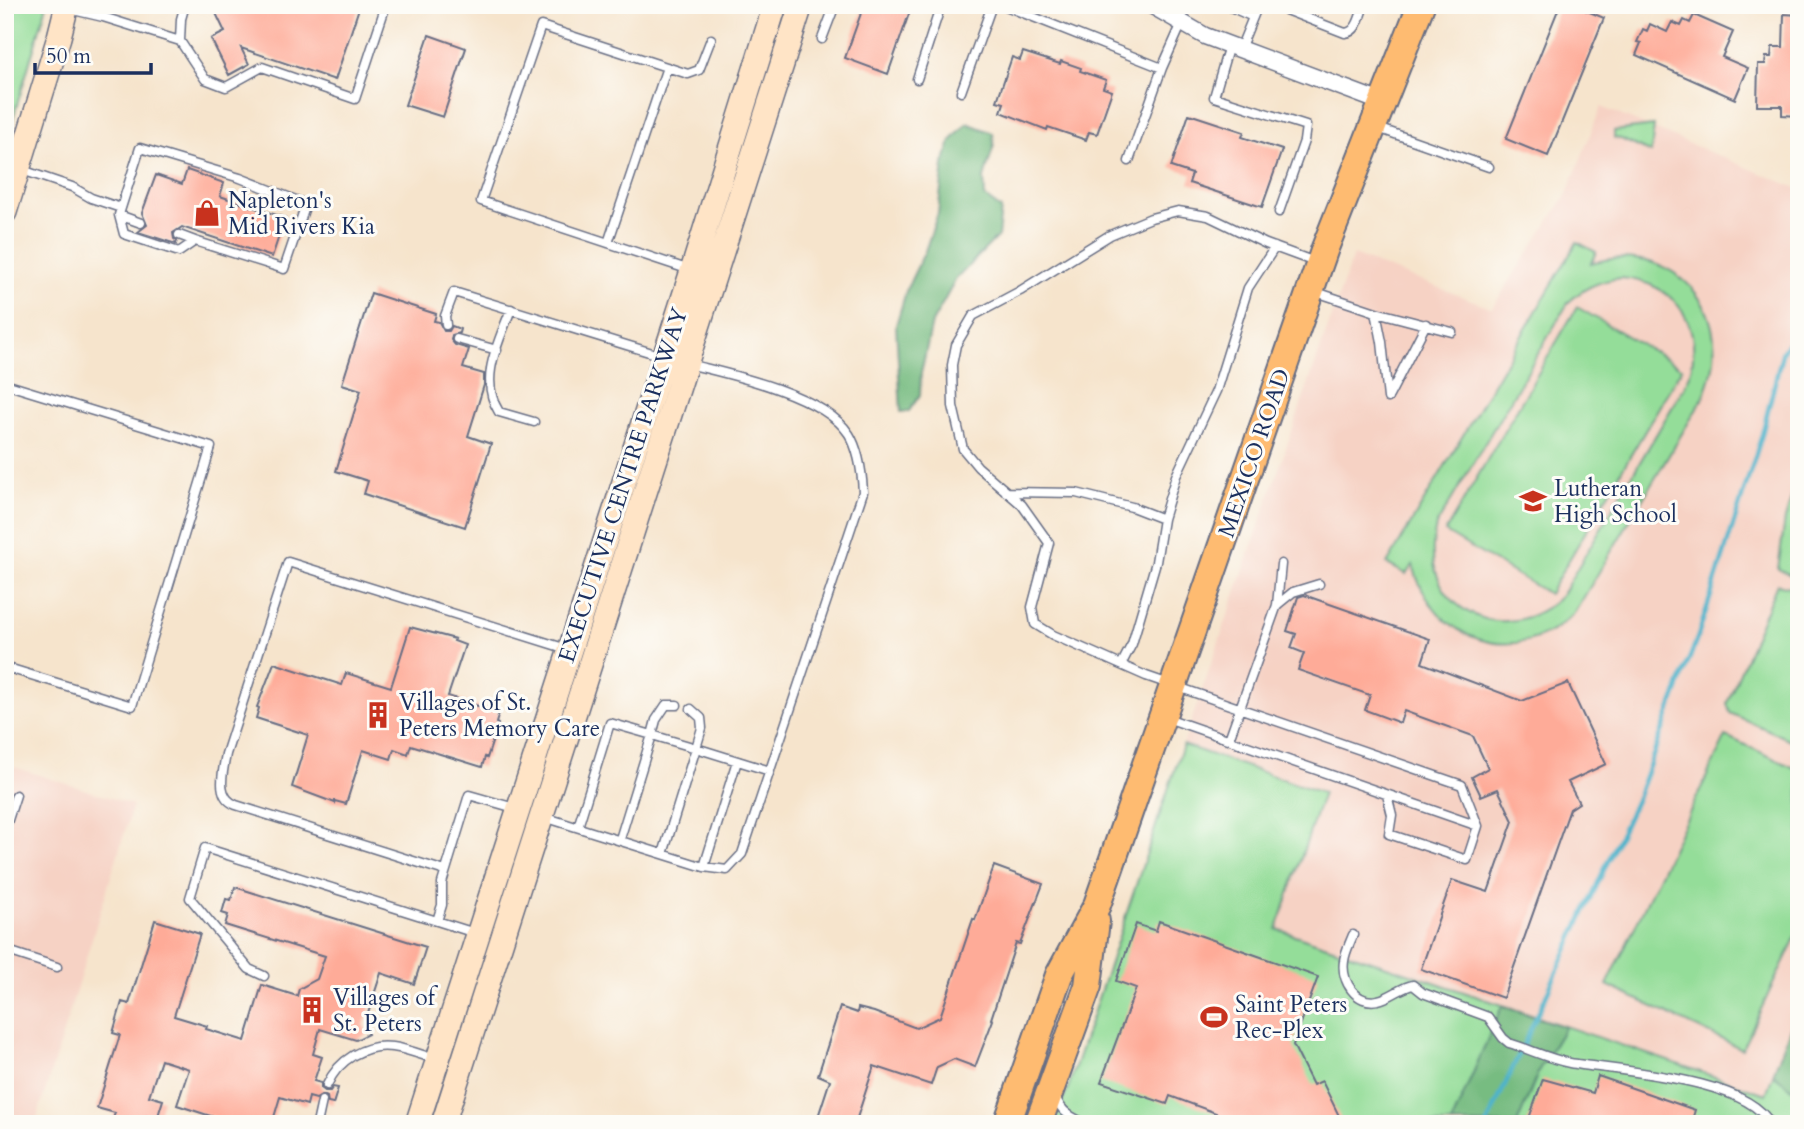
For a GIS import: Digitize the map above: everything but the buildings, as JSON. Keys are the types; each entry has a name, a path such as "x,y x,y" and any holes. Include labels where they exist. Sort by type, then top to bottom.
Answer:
{"main road":[{"name":"MEXICO ROAD","path":"1007,1124 1059,975 1097,905 1319,264 1421,5"},
{"name":"MEXICO ROAD","path":"1038,1124 1088,986 1097,905"}],"street":[{"name":"EXECUTIVE CENTRE PARKWAY","path":"417,1124 775,5"},
{"name":"EXECUTIVE CENTRE PARKWAY","path":"443,1124 801,5"},
{"path":"1151,5 1205,36 1235,47 1376,114"},
{"path":"5,212 66,7"}],"lane":[{"path":"185,5 180,41 205,79 226,87 262,66 355,99 386,5"},
{"path":"822,40 835,5"},
{"path":"917,79 941,5"},
{"path":"961,92 992,5"},
{"path":"1003,5 1161,68"},
{"path":"1226,5 1253,17"},
{"path":"1258,5 1235,47 1214,97 1306,126 1304,141 1279,212"},
{"path":"1273,5 1345,33 1355,29 1364,5"},
{"path":"66,7 180,41"},
{"path":"1129,161 1161,68 1182,23"},
{"path":"692,271 481,201 541,26 688,74 699,70 711,39"},
{"path":"608,243 667,67"},
{"path":"1376,114 1489,167"},
{"path":"179,236 195,241 284,269 306,204 240,178 140,148 120,211 124,234 179,252 195,241"},
{"path":"19,169 72,187 141,222"},
{"path":"1319,264 1208,216 1178,211 1151,218 1110,235 1020,291 973,316 956,345 953,406 963,449 978,467 1022,505 1049,543 1032,607 1035,624 1053,635 1174,686 1462,785 1478,826 1467,860 1389,834 1392,815 1387,795"},
{"path":"1121,665 1132,644 1176,476 1216,391 1248,288 1275,247"},
{"path":"1310,290 1376,312 1452,332"},
{"path":"437,921 442,905 441,890 445,871 469,794 704,867 727,870 742,854 863,492 862,471 849,434 813,405 780,389 664,357 454,292 445,316 446,325"},
{"path":"511,309 491,367 489,384 492,401 499,412 534,422"},
{"path":"1376,312 1388,398 1426,324"},
{"path":"457,339 496,350"},
{"path":"5,384 211,447 132,706 5,667"},
{"path":"1006,492 1076,493 1132,507 1163,519"},
{"path":"445,871 236,805 223,795 226,754 288,562 570,650"},
{"path":"1229,739 1277,605 1282,564"},
{"path":"1277,605 1293,592 1320,584"},
{"path":"620,839 661,711 666,705 677,705"},
{"path":"663,854 702,728 701,718 691,709"},
{"path":"1163,716 1478,826"},
{"path":"578,827 610,723 770,771"},
{"path":"704,867 737,761"},
{"path":"5,829 16,795"},
{"path":"264,976 249,969 190,898 205,848 478,934"},
{"path":"1353,935 1344,962 1345,972 1350,990 1360,998 1379,1000 1413,985 1423,993 1488,1017 1509,1043 1568,1062 1642,1072 1730,1094 1749,1101 1765,1114 1770,1124"},
{"path":"5,950 57,967"},
{"path":"327,1085 332,1074 348,1056 374,1048 393,1046 461,1067"},
{"path":"1052,1083 1058,1105 1070,1116 1086,1124"},
{"path":"317,1124 322,1101"}],"path":[{"path":"1789,1124 1799,1110"}],"shaded area":[{"name":"Lutheran High School","path":"1601,107 1799,189 1799,1005 1766,1095 1276,929 1323,793 1183,745 1353,255 1492,308 1567,194"},
{"path":"5,764 133,805 35,1124 5,1124"}],"green space":[{"path":"5,5 47,5 5,145"},
{"path":"967,123 993,133 994,145 984,178 985,197 1001,209 998,236 956,279 932,323 921,373 920,395 909,411 901,412 896,325 907,288 925,251 938,213 944,164 951,141"},
{"path":"1654,126 1651,153 1614,138 1614,131"},
{"path":"1577,242 1596,252 1591,263 1624,258 1653,263 1677,275 1696,294 1709,318 1714,345 1711,375 1699,405 1575,612 1552,630 1528,641 1504,644 1480,639 1458,629 1438,613 1423,591 1413,565 1406,574 1387,564","holes":["1621,278 1641,281 1672,299 1683,312 1690,327 1692,363 1687,382 1561,596 1538,613 1514,620 1490,620 1469,612 1451,598 1439,579 1433,554 1436,526 1568,303 1586,289 1606,281"]},
{"path":"1577,307 1682,368 1549,594 1445,532"},
{"path":"1799,473 1799,579 1778,569 1785,519"},
{"path":"1777,584 1799,589 1799,744 1730,713 1727,703"},
{"path":"1726,736 1799,770 1799,930 1742,1049 1607,985"},
{"path":"1183,745 1323,793 1277,929 1766,1094 1799,1005 1799,1124 1052,1124 1067,1091"},
{"path":"1799,1005 1799,1094 1773,1074"},
{"path":"1502,1006 1565,1027 1540,1068 1517,1124 1451,1124"}],"waterway":[{"path":"1487,1124 1637,798 1698,636 1761,438 1783,350 1799,328"}],"place":[{"name":"Napleton's Mid Rivers Kia","path":"207,213"},
{"name":"Lutheran High School","path":"1533,501"},
{"name":"Villages of St. Peters Memory Care","path":"378,715"},
{"name":"Villages of St. Peters","path":"312,1010"},
{"name":"Saint Peters Rec-Plex","path":"1214,1017"}]}
